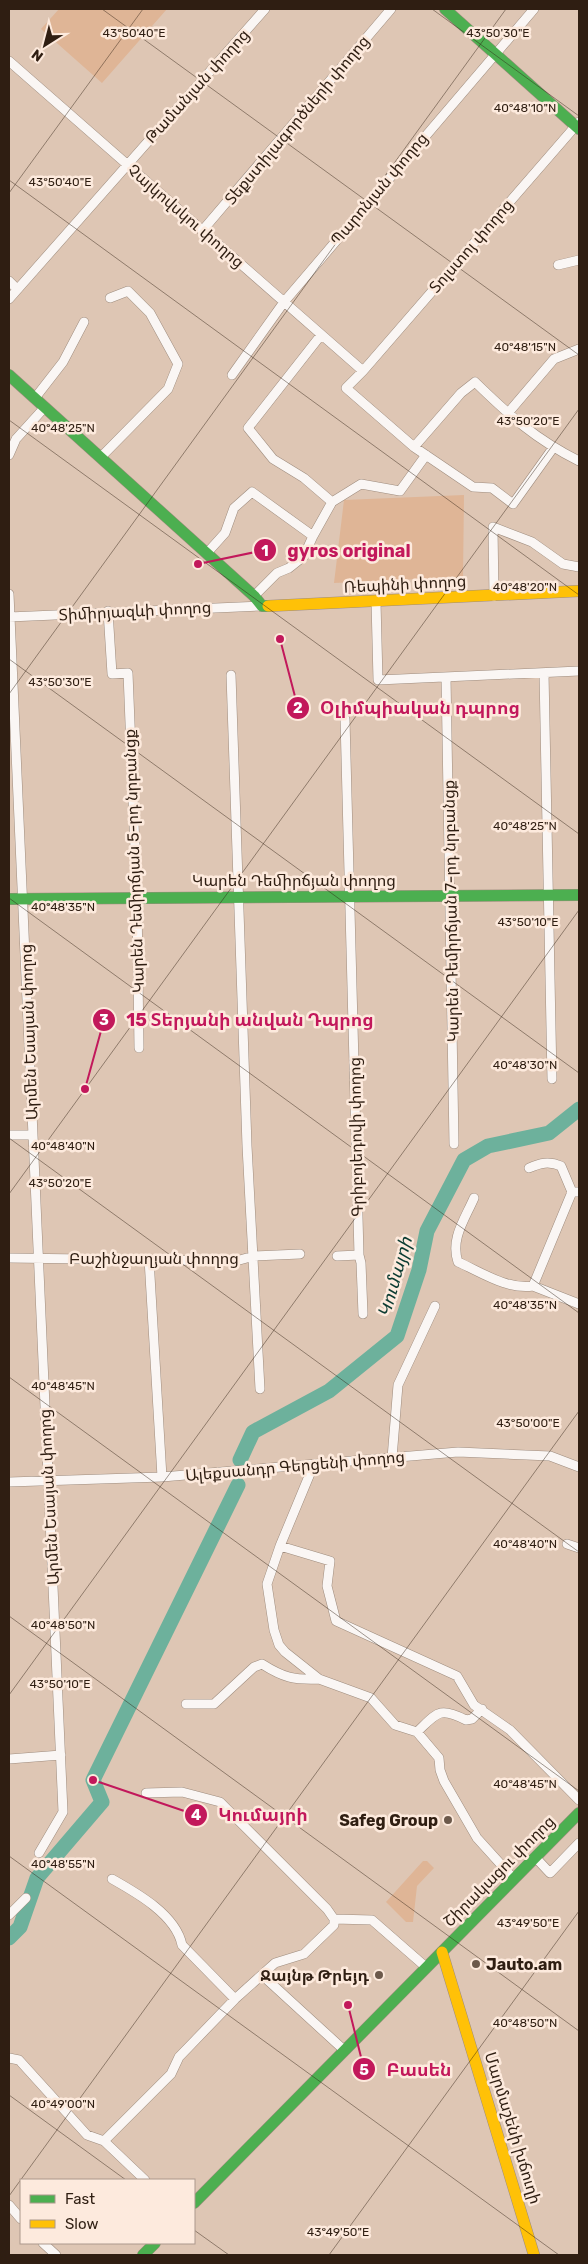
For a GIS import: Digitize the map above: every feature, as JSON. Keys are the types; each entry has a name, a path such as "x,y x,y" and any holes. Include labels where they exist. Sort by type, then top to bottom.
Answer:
{"street":[{"name":"Թամանյան փողոց","path":"9,299 265,9"},
{"name":"Տեքստիլագործների փողոց","path":"202,231 391,9"},
{"path":"446,9 578,126"},
{"name":"Պարոնյան փողոց","path":"232,375 284,302 534,9"},
{"name":"Չայկովսկու փողոց","path":"9,61 363,371"},
{"name":"Տոլստոյ փողոց","path":"414,447 346,388 578,126"},
{"path":"558,266 579,260"},
{"path":"9,281 17,289"},
{"path":"101,457 168,388 178,364 150,313 128,291 110,298"},
{"path":"35,398 63,362 84,322"},
{"path":"321,335 248,428 272,459 304,478 332,502"},
{"path":"508,413 554,359 579,349"},
{"path":"9,375 207,553 254,596 262,606"},
{"path":"553,448 513,504 492,488 473,487 414,447 461,394 475,382 517,423 553,448 579,462"},
{"path":"9,455 16,439 45,407"},
{"path":"254,596 277,573 289,568 304,556 332,502 361,484 400,491 426,454"},
{"path":"207,553 226,533 234,508 252,492 313,536"},
{"path":"494,596 493,527 532,542 563,564 579,567"},
{"name":"Ռեպինի փողոց","path":"262,606 579,591"},
{"name":"Արմեն Եսայան փողոց","path":"9,594 63,1812 39,1853"},
{"path":"376,602 378,680 579,672"},
{"name":"Տիմիրյազևի փողոց","path":"9,617 108,611 262,606"},
{"name":"Կարեն Դեմիրճյան 5-րդ նրբանցք","path":"108,611 112,674 128,673 137,898 139,1048"},
{"path":"544,673 550,896 552,1079"},
{"path":"231,674 247,1146 260,1389"},
{"name":"Կարեն Դեմիրճյան 7-րդ նրբանցք","path":"446,677 454,1144"},
{"name":"Գրիբոյեդովի փողոց","path":"344,719 359,1255 363,1314"},
{"name":"Կարեն Դեմիրճյան փողոց","path":"9,899 349,895 579,895"},
{"path":"9,1135 33,1135"},
{"path":"529,1168 552,1162 561,1166 575,1192 533,1286"},
{"path":"474,1198 454,1242 454,1251 458,1262 501,1282 523,1288 533,1286 579,1304"},
{"name":"Բաշինջաղյան փողոց","path":"9,1258 236,1261 254,1256 300,1254"},
{"path":"338,1256 359,1255"},
{"path":"150,1259 162,1477"},
{"path":"392,1458 398,1385 435,1306"},
{"name":"Ալեքսանդր Գերցենի փողոց","path":"9,1482 162,1477 458,1452 550,1456 579,1467"},
{"path":"314,1464 280,1546 267,1584 274,1630 279,1645 285,1652 320,1679 371,1698 395,1725 417,1732 439,1758 440,1770 444,1781 476,1838 514,1879"},
{"path":"567,1544 579,1548"},
{"path":"280,1546 330,1561 327,1586 336,1620 457,1676 474,1705 510,1730 579,1800"},
{"path":"186,1704 214,1704 254,1667 262,1664 279,1675 296,1680 320,1679"},
{"path":"417,1732 437,1713 444,1711 452,1712 466,1720 472,1719 482,1709"},
{"path":"9,1759 61,1755"},
{"path":"104,2141 171,2074 179,2057 262,1974 275,1963 304,1954 334,1925 334,1919 327,1909 220,1802 182,1792 146,1793"},
{"name":"Շիրակացու փողոց","path":"195,2203 579,1813"},
{"path":"535,1857 550,1873 579,1843"},
{"path":"112,1879 145,1898 180,1933 182,1945 236,2000"},
{"path":"9,1915 26,1898"},
{"path":"334,1919 372,1920 427,1968"},
{"name":"Մարմաշենի խճուղի","path":"442,1952 534,2255"},
{"path":"262,1974 344,2050"},
{"path":"9,2058 19,2060 87,2134 104,2141 144,2179"},
{"path":"9,2205 20,2218"},
{"path":"44,2244 56,2255"},
{"path":"142,2255 154,2244"}],"shaded area":[{"path":"59,9 167,9 102,83 41,29"},
{"path":"464,495 463,577 334,583 344,500"},
{"path":"423,1861 427,1861 434,1868 417,1886 413,1922 406,1922 386,1902"}],"waterway":[{"name":"Կումայրի","path":"240,1460 253,1432 329,1391 397,1336 419,1270 427,1231 464,1160 488,1146 549,1133 579,1109"},
{"name":"Կումայրի","path":"9,1938 20,1927 37,1878 102,1802 93,1780 238,1485"}],"traffic: fast":[{"path":"445,9 579,129"},
{"path":"9,375 254,596 262,606 268,606"},
{"path":"9,899 579,895"},
{"path":"195,2202 579,1813"},
{"path":"143,2255 154,2244"}],"traffic: slow":[{"path":"268,606 579,591"},
{"path":"442,1952 534,2255"}],"place":[{"name":"gyros original","path":"198,564"},
{"name":"Օլիմպիական դպրոց","path":"280,639"},
{"name":"15 Տերյանի անվան Դպրոց","path":"85,1089"},
{"name":"Կումայրի","path":"93,1780"},
{"name":"Safeg Group","path":"448,1820"},
{"name":"Jauto.am","path":"476,1964"},
{"name":"Ջայնթ Թրեյդ","path":"379,1975"},
{"name":"Բասեն","path":"348,2005"}]}
